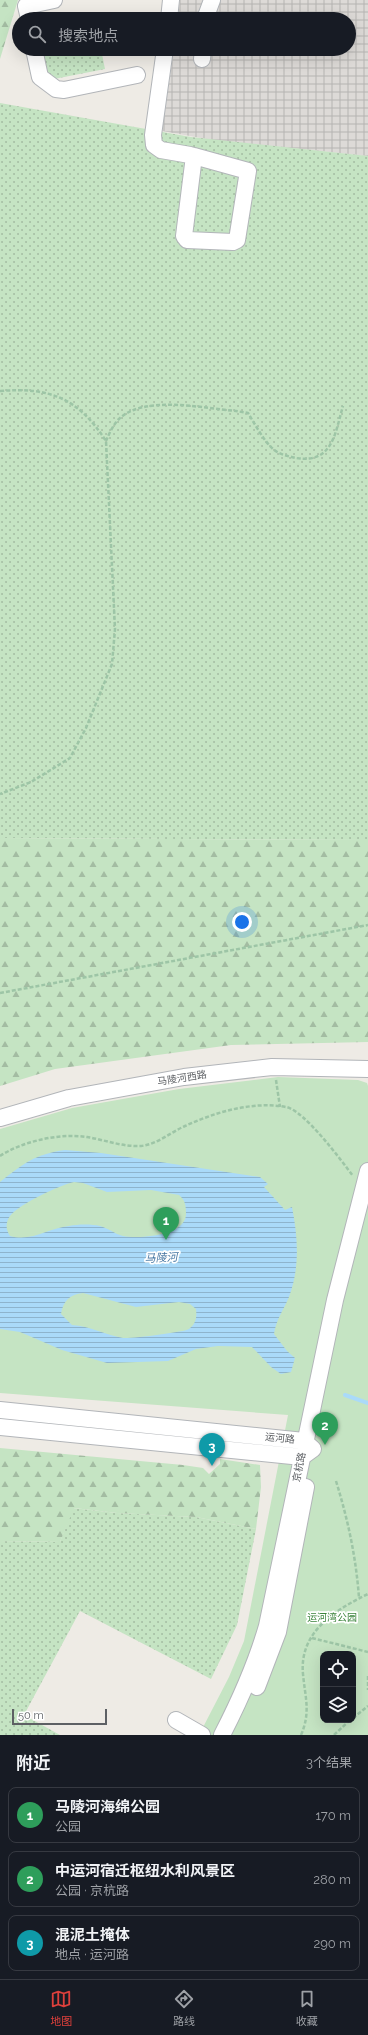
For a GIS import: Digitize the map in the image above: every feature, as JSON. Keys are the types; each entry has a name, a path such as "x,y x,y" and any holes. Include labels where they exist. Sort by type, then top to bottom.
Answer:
{"street":[{"path":"27,12 26,6 54,0"},
{"path":"170,12 171,0"},
{"path":"208,12 212,0"},
{"path":"36,56 40,77 56,89 64,90 137,75"},
{"path":"164,56 154,145 161,150 194,156 248,171 237,240 233,242 187,240 184,236 194,156"},
{"name":"马陵河西路","path":"0,1118 69,1098 184,1077 272,1067 368,1069"},
{"name":"京杭路","path":"233,1735 262,1675 278,1632 306,1449 366,1205 368,1171"},
{"name":"京杭路","path":"222,1735 250,1676 267,1626 306,1449 335,1300 366,1205"},
{"name":"运河路","path":"0,1410 306,1449"},
{"name":"运河路","path":"0,1427 306,1449"},
{"path":"176,1720 202,1735"}],"path":[{"path":"0,390 34,391 56,394 73,404 88,416 106,441"},
{"path":"0,794 31,782 70,758 86,728 112,664 115,629 106,441 118,420 131,410 143,406 158,404 248,414 270,446 277,452 288,456 311,458 323,454 331,444 342,406"},
{"path":"0,993 368,925"},
{"path":"272,1067 280,1096 280,1107"},
{"path":"0,1156 24,1144 47,1138 86,1137 120,1145 142,1146 158,1141 185,1126 213,1114 236,1108 262,1106 287,1107 315,1130 333,1150 366,1205"},
{"path":"336,1481 348,1520 354,1548 360,1598"},
{"path":"301,1735 306,1722 307,1708 303,1675 304,1653 322,1623 333,1613 368,1594"},
{"path":"312,1638 368,1652"},
{"path":"368,1676 368,1690"},
{"path":"356,1716 368,1706"},
{"path":"334,1735 347,1723"}],"shaded area":[{"path":"180,0 368,0 368,156 212,140 162,131 173,56 356,56 356,12 179,12"}],"green space":[{"path":"0,0 18,0 14,12 12,12 12,20 0,59"},
{"path":"43,56 102,56 105,69 54,79 48,78"},
{"path":"0,103 191,137 368,156 368,840 0,838"},
{"path":"0,838 368,840 368,1042 231,1045 55,1069 0,1086"},
{"name":"运河湾公园","path":"278,1077 358,1080 367,1083 368,1735 199,1735 229,1677 244,1641 288,1415 0,1393 0,1129 72,1108 179,1089"},
{"path":"0,1448 183,1465 203,1468 209,1474 220,1464 220,1459 260,1465 261,1487 256,1529 196,1517 117,1513 74,1508 60,1542 0,1541"},
{"path":"73,1508 117,1513 196,1517 256,1529 237,1625 211,1679 80,1611 24,1715 60,1735 0,1735 0,1541 60,1542"}],"water":[{"path":"65,1150 101,1153 260,1177 268,1184 264,1187 285,1210 292,1207 296,1230 297,1252 293,1286 278,1319 274,1334 287,1351 295,1358 291,1372 281,1374 271,1367 252,1347 218,1346 196,1349 168,1361 107,1363 62,1350 20,1332 0,1329 0,1182 37,1157","holes":["74,1182 83,1183 107,1192 151,1190 179,1195 183,1199 185,1205 186,1214 184,1221 178,1227 170,1231 140,1237 123,1236 100,1226 85,1224 62,1227 33,1236 10,1236 7,1229 7,1224 8,1219 15,1211 40,1196","83,1293 136,1307 179,1302 190,1304 196,1309 196,1320 189,1329 185,1330 136,1337 116,1337 85,1327 72,1325 61,1314 63,1305 68,1299 74,1295"]}],"waterway":[{"name":"马陵河","path":"345,1395 368,1403"}],"place":[{"name":"马陵河海绵公园","path":"166,1240"},
{"name":"中运河宿迁枢纽水利风景区","path":"325,1445"},
{"name":"混泥土掩体","path":"212,1466"}]}
